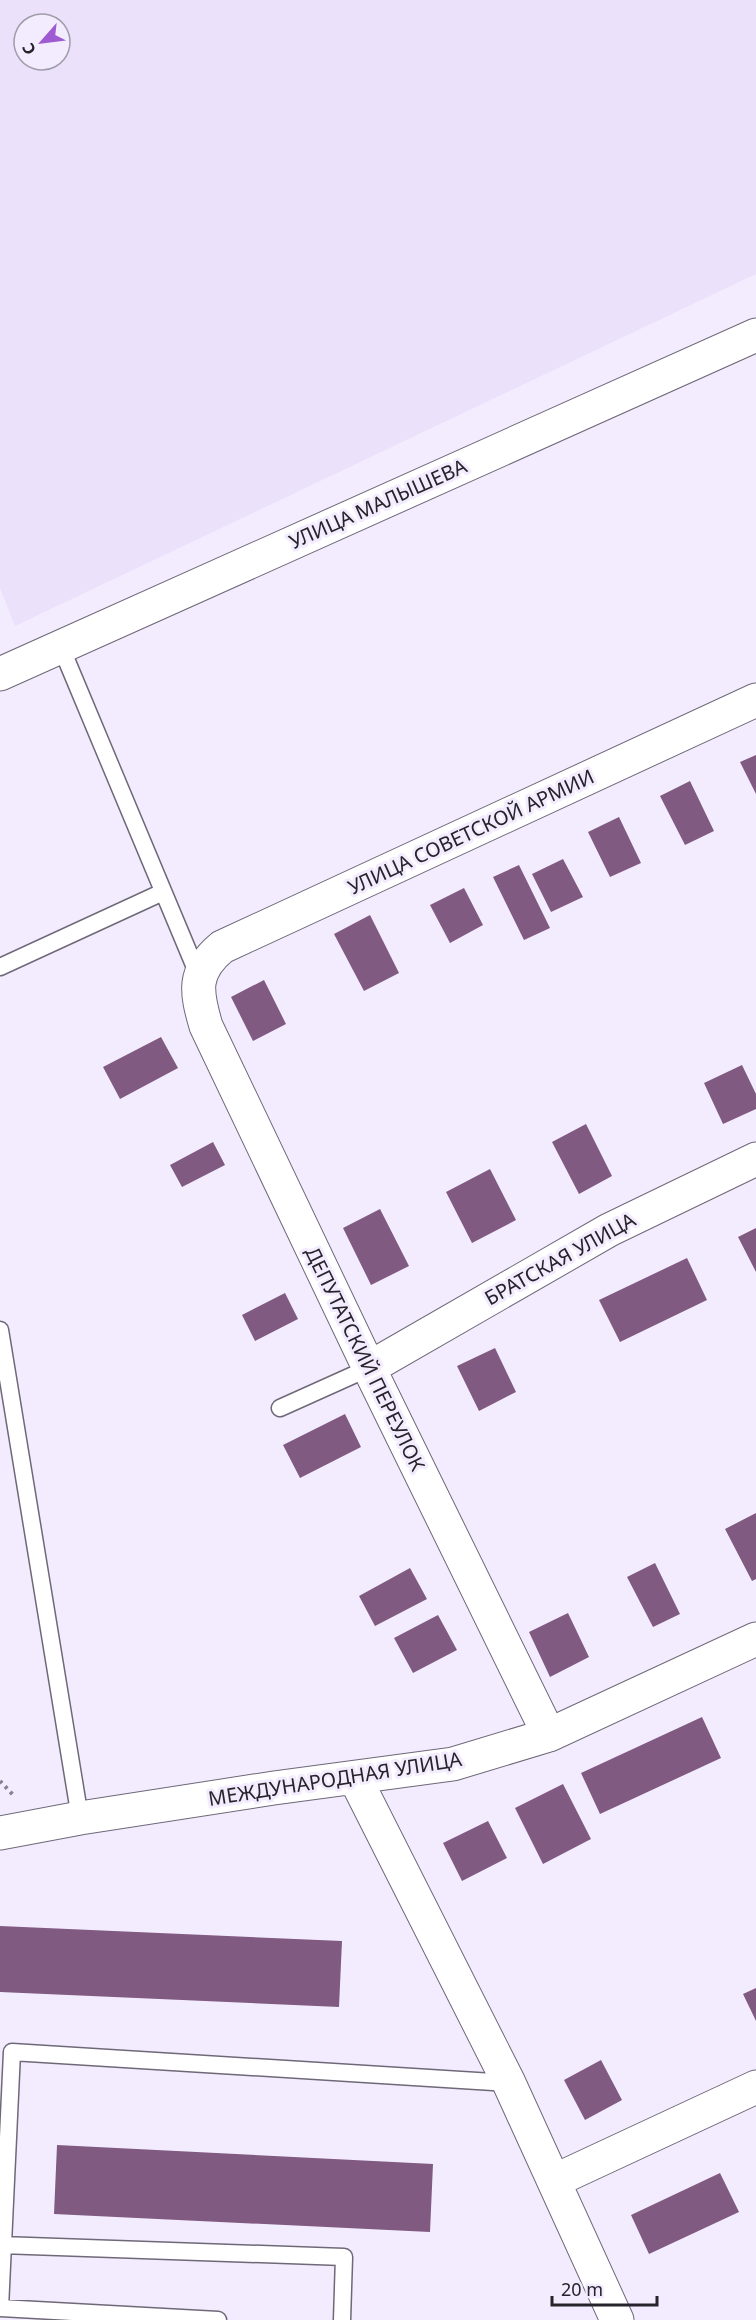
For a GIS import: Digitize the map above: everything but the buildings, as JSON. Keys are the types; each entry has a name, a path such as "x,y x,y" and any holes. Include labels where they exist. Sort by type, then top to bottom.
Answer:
{"street":[{"name":"УЛИЦА МАЛЫШЕВА","path":"0,674 756,335"},
{"name":"УЛИЦА СОВЕТСКОЙ АРМИИ","path":"200,978 208,959 222,947 756,700"},
{"name":"ДЕПУТАТСКИЙ ПЕРЕУЛОК","path":"200,978 198,997 206,1026 369,1368 549,1735"},
{"name":"БРАТСКАЯ УЛИЦА","path":"369,1368 609,1230 756,1159"},
{"name":"МЕЖДУНАРОДНАЯ УЛИЦА","path":"0,1833 80,1818 453,1764 549,1735 756,1639"},
{"path":"355,1778 509,2083 616,2320"},
{"path":"554,2181 756,2087"}],"lane":[{"path":"61,647 200,978"},
{"path":"0,967 163,892"},
{"path":"0,1330 80,1818"},
{"path":"280,1408 369,1368"},
{"path":"218,2320 0,2308 1,2245 12,2052 509,2083"},
{"path":"1,2245 344,2257 342,2320"}],"shaded area":[{"path":"0,0 756,0 756,274 15,626 0,588"}]}
